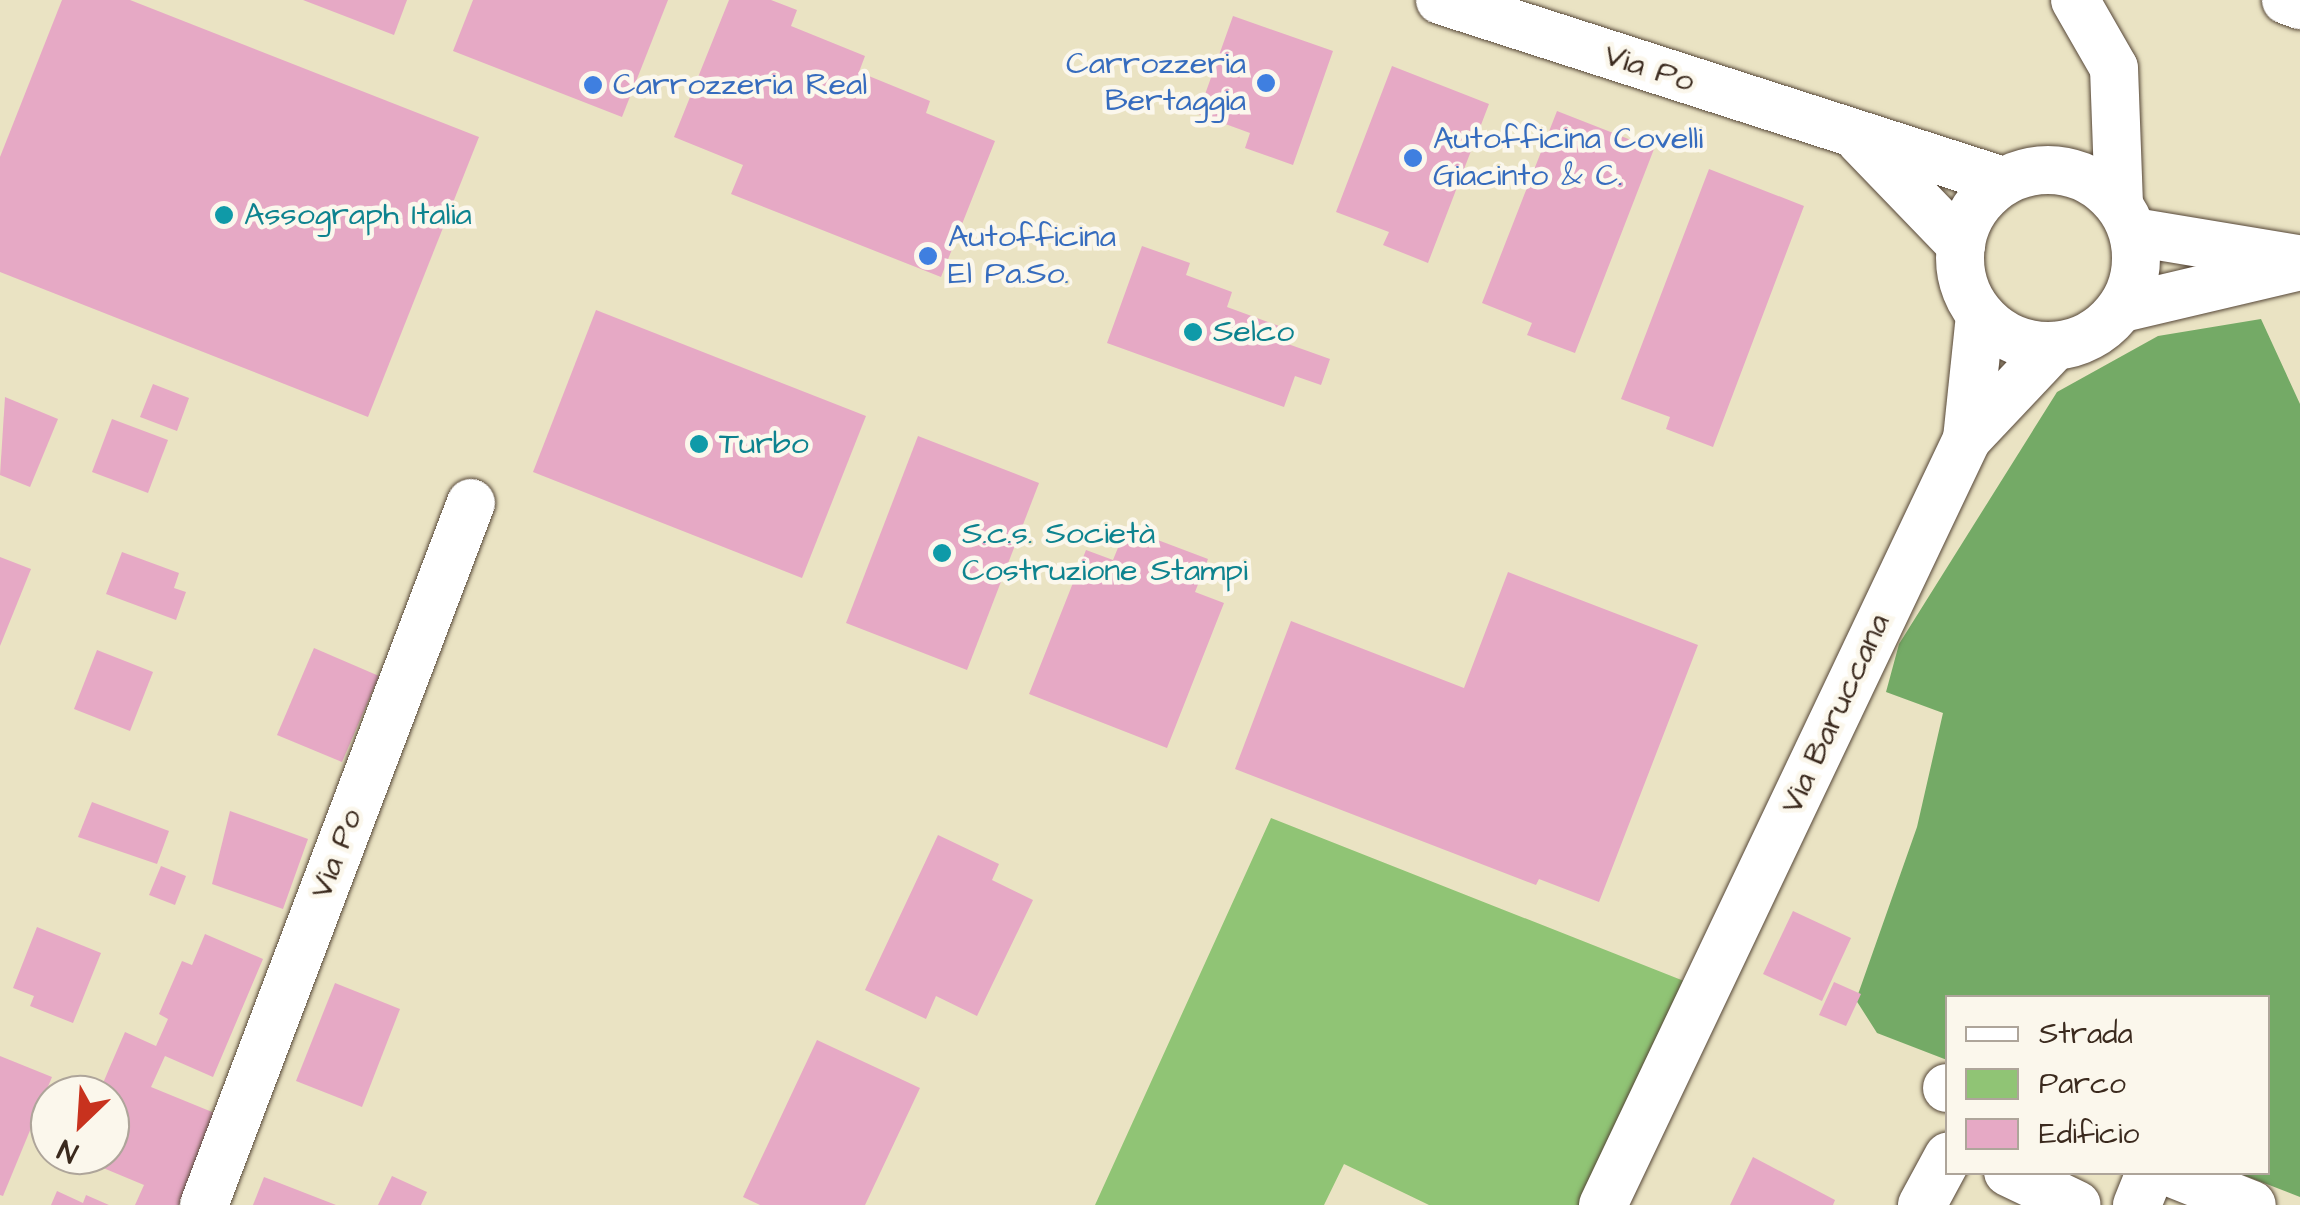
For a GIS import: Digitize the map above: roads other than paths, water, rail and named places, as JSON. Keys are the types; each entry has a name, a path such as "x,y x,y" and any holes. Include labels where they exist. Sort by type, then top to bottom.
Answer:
{"street":[{"name":"Via Po","path":"1440,0 2003,181"},
{"path":"2074,0 2114,68 2126,218 2135,280 2123,308 2101,330 2054,346 2012,340 1980,316 1964,289 1961,245 1980,201 2003,181 2064,170 2092,182 2126,218 2300,263"},
{"path":"2286,0 2300,5"},
{"name":"Via Po","path":"1858,137 1961,245"},
{"path":"2123,308 2300,263"},
{"name":"Via Baruccana","path":"1967,439 1980,316"},
{"name":"Via Baruccana","path":"1604,1205 1967,439 2054,346"},
{"name":"Via Po","path":"204,1205 471,503"},
{"path":"1922,1205 1945,1163"},
{"path":"2014,1175 2077,1205"},
{"path":"2137,1205 2149,1175"},
{"path":"2177,1175 2252,1205"}],"place":[{"name":"Carrozzeria Bertaggia","path":"1266,83"},
{"name":"Carrozzeria Real","path":"593,85"},
{"name":"Autofficina Covelli Giacinto & C.","path":"1413,158"},
{"name":"Assograph Italia","path":"224,215"},
{"name":"Autofficina El Pa.So.","path":"928,256"},
{"name":"Selco","path":"1193,332"},
{"name":"Turbo","path":"699,444"},
{"name":"S.c.s. Società Costruzione Stampi","path":"942,553"}]}
